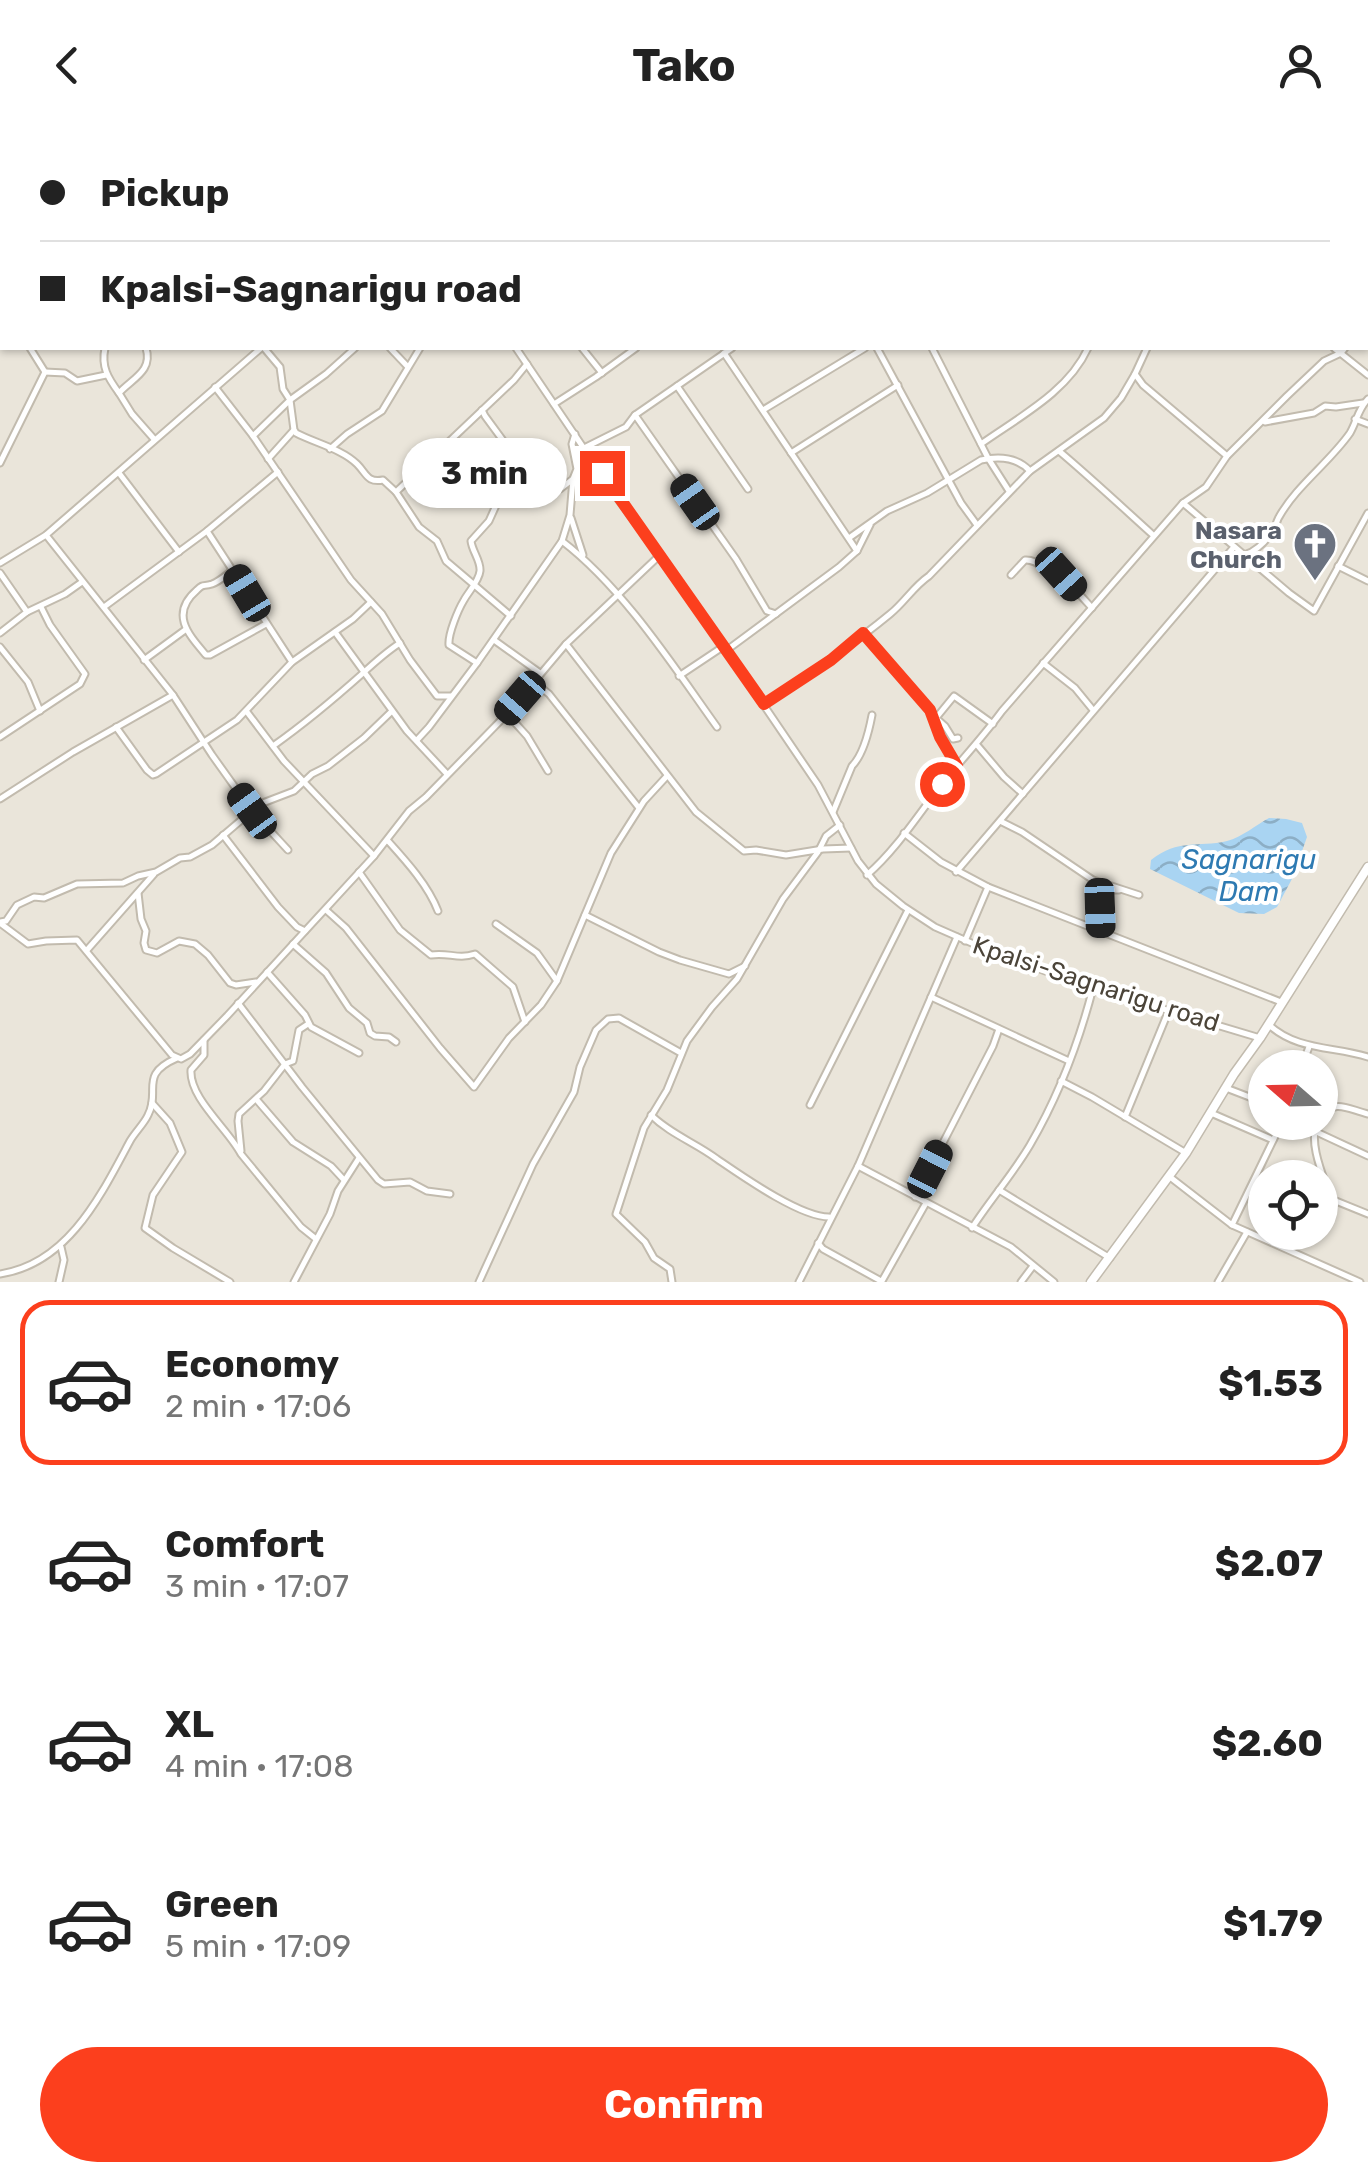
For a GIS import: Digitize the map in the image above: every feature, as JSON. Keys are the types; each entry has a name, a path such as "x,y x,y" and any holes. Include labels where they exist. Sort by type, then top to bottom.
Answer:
{"street":[{"path":"31,350 46,372"},
{"path":"104,350 106,375 155,440"},
{"path":"119,393 146,368 147,350"},
{"path":"0,550 3,561 46,535 260,350"},
{"path":"264,350 280,367 294,430 352,460 372,481 383,480 436,541 446,561 511,616"},
{"path":"253,436 352,350"},
{"path":"392,350 408,368"},
{"path":"330,450 382,411 419,350"},
{"name":"Kpalsi-Sagnarigu road","path":"517,350 764,704 833,812 867,875 884,892 965,941 1093,988 1260,1038"},
{"path":"584,350 602,373"},
{"path":"554,404 633,350"},
{"path":"585,447 626,427 635,415 729,350"},
{"path":"764,410 861,350"},
{"path":"878,350 967,513 978,526"},
{"path":"933,350 1009,491"},
{"path":"981,444 1061,385 1087,350"},
{"path":"764,704 831,660 902,604 1009,491 1110,412 1136,374 1146,350"},
{"path":"867,875 1043,663 1183,504 1206,487 1227,456 1324,361 1343,350 1368,375"},
{"path":"724,353 857,550"},
{"path":"396,492 527,364"},
{"path":"46,372 65,372 77,381 106,375"},
{"path":"0,462 46,372"},
{"path":"1136,374 1146,388 1227,456"},
{"path":"791,453 898,385"},
{"path":"677,386 748,489"},
{"path":"215,387 352,580 382,614 437,696 450,696"},
{"path":"1262,422 1314,413 1325,406 1336,408 1366,401"},
{"path":"1244,555 1256,551 1272,533 1278,518 1303,485 1350,433 1366,401"},
{"path":"477,663 449,645 448,639 480,571 470,541 524,470 482,410"},
{"path":"635,415 736,559 767,611 767,620"},
{"path":"1355,420 1368,424"},
{"path":"268,459 294,430"},
{"path":"417,740 494,640 562,541 577,469 572,444 575,433"},
{"path":"1058,451 1154,536"},
{"path":"849,538 888,511 988,458 1022,462 1030,472"},
{"path":"104,607 207,531 278,472"},
{"path":"119,473 178,552"},
{"path":"515,484 560,489 573,479"},
{"path":"1183,504 1314,611 1368,513"},
{"path":"570,515 584,558"},
{"path":"678,676 726,648 822,580 857,550 870,524"},
{"path":"207,531 292,662"},
{"path":"46,535 173,695 252,811 288,850"},
{"path":"562,541 584,558 618,596 718,727"},
{"path":"956,872 1234,547"},
{"path":"0,1274 15,1272 61,1247 148,1115 155,1074 164,1064 190,1054 204,1040 326,910 409,811 507,714 566,644 660,555"},
{"path":"1012,574 1025,560 1034,560 1061,574 1092,608"},
{"path":"1338,566 1368,582"},
{"path":"233,570 194,592 183,617 185,630 210,656 266,624"},
{"path":"0,573 26,612"},
{"path":"0,633 26,612 41,608 82,581"},
{"path":"116,727 152,775 247,712 292,662 371,602"},
{"path":"0,737 80,684 85,674 41,608"},
{"path":"767,611 776,614"},
{"path":"144,660 185,630"},
{"path":"335,632 392,712 447,774"},
{"path":"863,633 930,710 957,766"},
{"path":"494,640 540,673"},
{"path":"273,746 364,673 379,656 400,643"},
{"path":"566,644 696,812 744,851 786,855 851,848"},
{"path":"0,647 28,682 40,711"},
{"path":"1043,663 1074,688 1093,710"},
{"path":"534,682 549,694 640,808"},
{"path":"0,800 73,752 173,695"},
{"path":"958,738 953,739 936,718 954,696 993,724"},
{"path":"247,712 304,784 374,856"},
{"path":"0,923 6,922 17,905 34,897 44,898 77,884 123,883 212,845 260,804 294,792 392,712"},
{"path":"507,714 527,736 548,771"},
{"path":"833,812 867,740 872,715"},
{"path":"977,745 1022,794"},
{"path":"326,910 346,928 474,1087 557,981 611,853 640,808 667,776"},
{"path":"1000,820 1093,880 1139,894"},
{"path":"672,1282 670,1269 654,1258 645,1242 616,1214 644,1128 667,1090 687,1041 747,964 783,899 828,834 840,825"},
{"path":"904,833 956,872 988,887 1281,1002"},
{"path":"222,834 278,907 305,930"},
{"path":"387,840 438,911"},
{"path":"1094,1281 1186,1153 1368,867"},
{"path":"87,950 156,872"},
{"path":"359,872 400,930 431,955 444,953 461,958 475,954 492,967 514,987 525,1022"},
{"path":"1093,880 1100,930"},
{"path":"965,941 988,887"},
{"path":"1098,898 1112,890 1122,890"},
{"path":"138,894 146,950 157,953 180,941 195,944 230,983 259,981"},
{"path":"810,1106 908,910"},
{"path":"584,915 680,960 728,974 747,964"},
{"path":"0,923 28,944 77,940 177,1058"},
{"path":"496,924 537,952 557,981"},
{"path":"799,1282 858,1166 957,937"},
{"path":"293,944 326,973 349,1008 367,1022 370,1033 396,1042"},
{"path":"267,972 305,1015 308,1024 360,1052"},
{"path":"972,1228 1029,1148 1069,1062 1093,988"},
{"path":"931,998 1069,1062"},
{"path":"238,1003 378,1180 384,1184 405,1181 450,1194"},
{"path":"1125,1117 1169,1010"},
{"path":"478,1282 533,1164 574,1092 596,1030 608,1019 618,1018 681,1053"},
{"path":"241,1154 238,1118 285,1064 293,1061 299,1030 308,1024"},
{"path":"1268,1024 1308,1047 1368,1057"},
{"path":"915,1197 999,1029"},
{"path":"204,1040 204,1055 191,1070 191,1080 204,1104 241,1154 316,1239"},
{"path":"1061,1081 1186,1153"},
{"path":"1225,1088 1248,1097"},
{"path":"256,1098 292,1142 330,1166 344,1180"},
{"path":"152,1103 170,1123 182,1152 152,1195 145,1228 230,1282"},
{"path":"1338,1107 1368,1114"},
{"path":"1210,1112 1248,1129"},
{"path":"651,1115 662,1126 774,1194 814,1215 830,1218"},
{"path":"644,1128 662,1126"},
{"path":"1232,1226 1272,1140"},
{"path":"1314,1140 1331,1198 1368,1214"},
{"path":"1331,1140 1368,1156"},
{"path":"294,1282 344,1180 360,1158"},
{"path":"858,1166 1011,1248 1054,1282"},
{"path":"1170,1177 1232,1226 1358,1282"},
{"path":"999,1190 1110,1258"},
{"path":"818,1243 883,1281 926,1203"},
{"path":"1218,1282 1247,1232"},
{"path":"59,1282 64,1260 61,1247"},
{"path":"1021,1282 1032,1266"}],"shaded area":[{"path":"0,350 1368,350 1368,1282 0,1282"}],"water":[{"name":"Sagnarigu Dam","path":"1269,818 1302,823 1307,837 1277,907 1264,914 1239,913 1150,869 1151,860 1170,849 1227,841"}],"place":[{"name":"Nasara Church","path":"1315,582"}],"route":[{"path":"602,473 764,704 831,660 863,633 932,712 940,737 957,766 942,784"}]}
